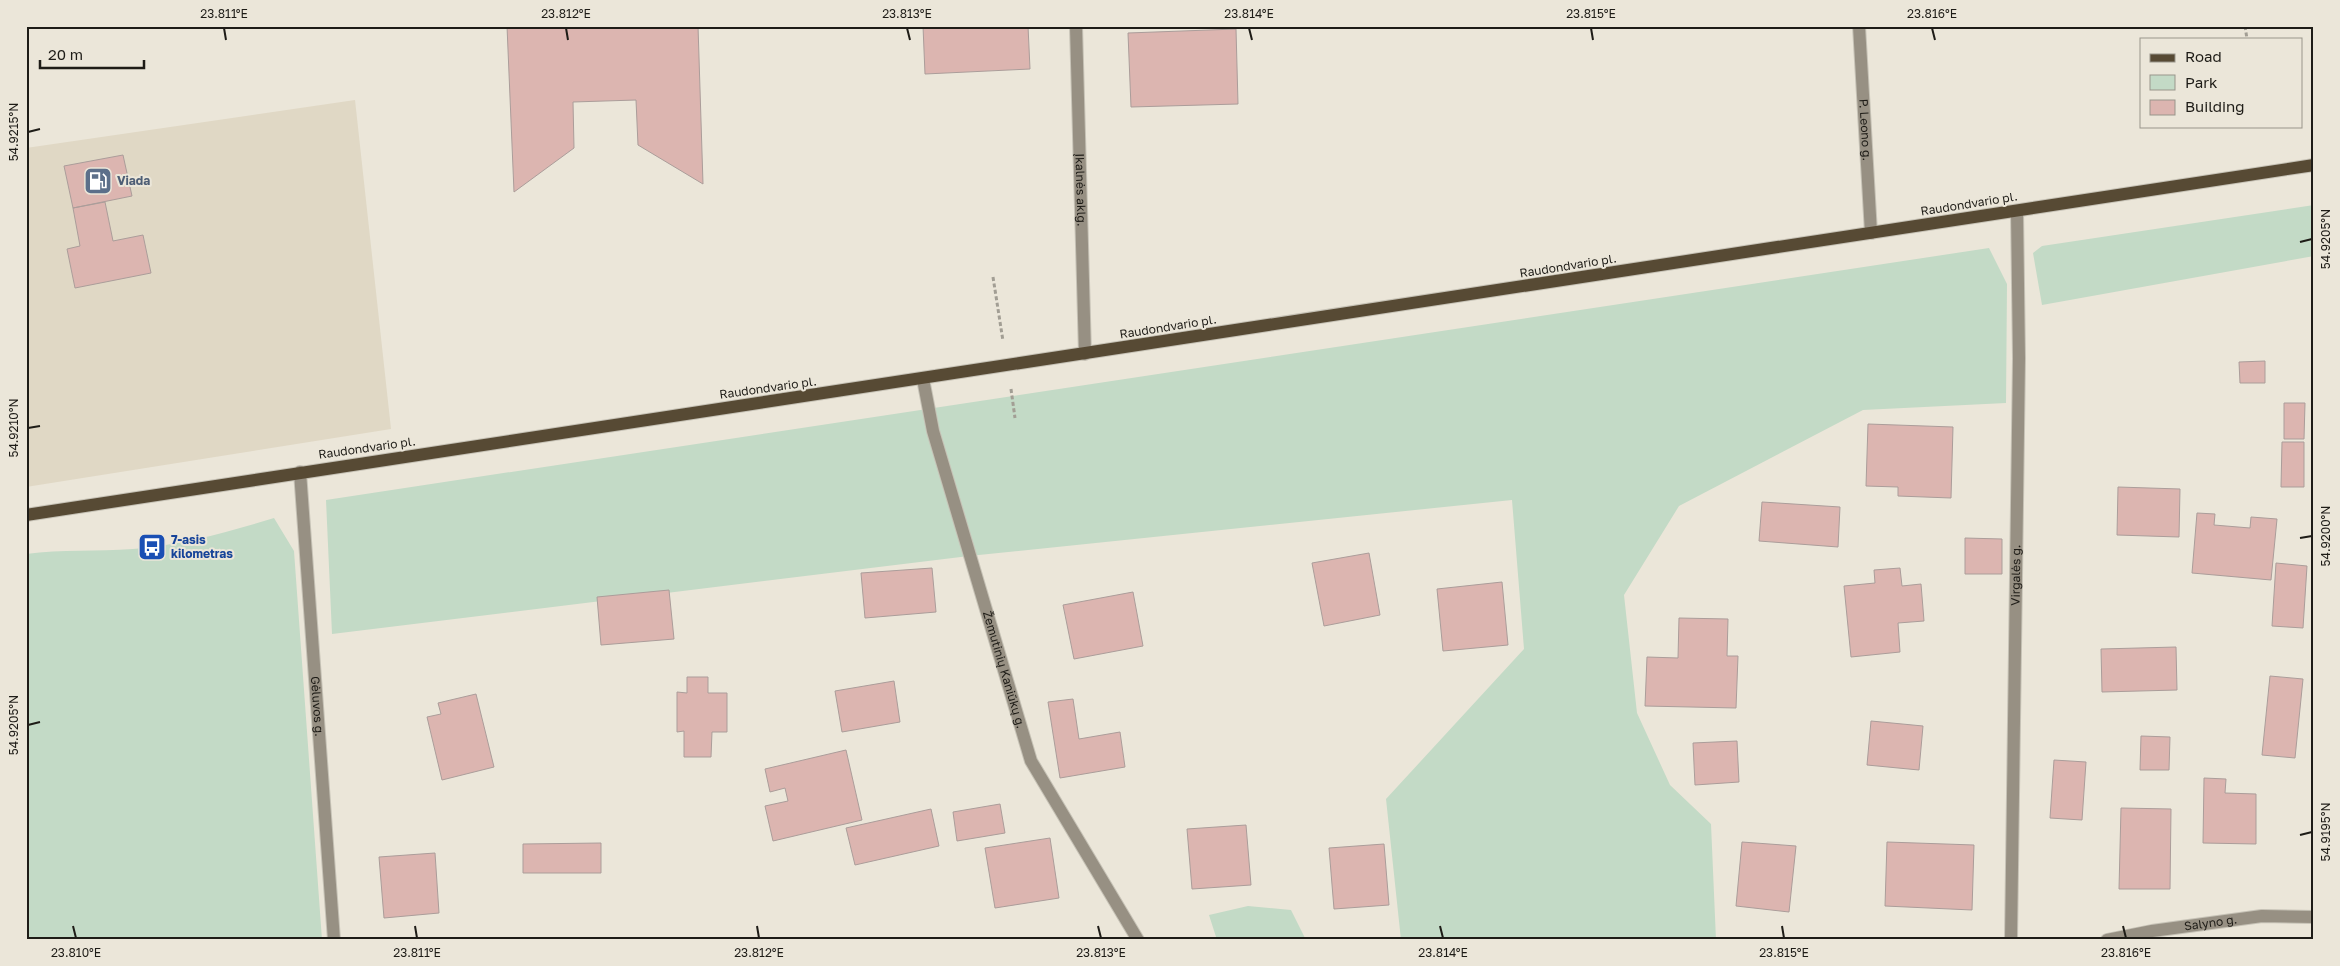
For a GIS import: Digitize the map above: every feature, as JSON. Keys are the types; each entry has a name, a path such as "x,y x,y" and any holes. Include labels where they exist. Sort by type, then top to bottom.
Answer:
{"main road":[{"name":"Raudondvario pl.","path":"26,515 2314,165"}],"street":[{"name":"Įkalnės aklg.","path":"1076,26 1085,354"},
{"name":"P. Leono g.","path":"1859,26 1871,233"},
{"name":"Virgalės g.","path":"2011,940 2019,358 2017,211"},
{"name":"Žemutinių Kaniūkų g.","path":"922,379 932,431 1031,761 1138,940"},
{"name":"Gėluvos g.","path":"300,472 334,940"},
{"name":"Salyno g.","path":"2108,940 2152,931 2262,916 2314,917"}],"shaded area":[{"path":"355,100 391,429 26,487 26,148"}],"green space":[{"path":"2314,205 2314,256 2042,305 2033,253 2042,246"},
{"path":"1989,248 2007,284 2006,403 1863,410 1679,506 1624,595 1637,713 1670,785 1711,824 1716,940 1401,940 1386,799 1524,649 1512,500 969,556 332,634 326,500"},
{"path":"274,518 294,551 322,940 26,940 26,554 151,547 204,537"},
{"path":"1248,906 1291,910 1306,940 1217,940 1209,915"}],"building":[{"path":"507,26 698,26 703,184 638,145 636,100 573,102 574,148 514,192"},
{"path":"923,26 1028,26 1030,69 925,74"},
{"path":"1236,29 1238,104 1131,107 1128,33"},
{"name":"Viada","path":"123,155 132,196 73,208 64,166"},
{"path":"105,202 113,241 143,235 151,273 75,288 67,249 80,246 73,208"},
{"path":"2265,361 2265,383 2240,383 2239,362"},
{"path":"2284,403 2305,403 2304,439 2284,439"},
{"path":"1868,424 1953,427 1951,498 1898,496 1898,487 1866,486"},
{"path":"2282,442 2304,442 2304,487 2281,487"},
{"path":"2118,487 2180,489 2179,537 2117,535"},
{"path":"1762,502 1840,507 1838,547 1759,541"},
{"path":"2197,513 2215,514 2214,525 2250,528 2251,517 2277,519 2271,580 2192,573"},
{"path":"1965,538 2002,539 2002,574 1965,574"},
{"path":"1369,553 1380,615 1324,626 1312,563"},
{"path":"2276,563 2307,566 2303,628 2272,626"},
{"path":"932,568 936,612 865,618 861,573"},
{"path":"1900,568 1902,586 1921,584 1924,621 1898,623 1900,652 1851,657 1844,586 1875,583 1874,570"},
{"path":"1502,582 1508,645 1443,651 1437,589"},
{"path":"669,590 674,639 601,645 597,597"},
{"path":"1133,592 1143,646 1074,659 1063,605"},
{"path":"1679,618 1728,619 1727,656 1738,656 1736,708 1645,706 1647,657 1678,658"},
{"path":"2176,647 2177,690 2102,692 2101,649"},
{"path":"2270,676 2303,679 2295,758 2262,755"},
{"path":"687,677 708,677 708,693 727,693 727,732 712,732 711,757 684,757 684,731 677,732 677,692 687,693"},
{"path":"894,681 900,722 842,732 835,691"},
{"path":"476,694 494,767 442,780 427,717 441,714 438,703"},
{"path":"1073,699 1079,739 1120,732 1125,767 1060,778 1048,702"},
{"path":"1871,721 1923,726 1919,770 1867,765"},
{"path":"2141,736 2170,737 2169,770 2140,770"},
{"path":"1737,741 1739,782 1695,785 1693,743"},
{"path":"846,750 862,820 773,841 765,806 788,801 785,788 770,792 765,769"},
{"path":"2054,760 2086,762 2082,820 2050,818"},
{"path":"2204,778 2226,779 2225,793 2256,794 2256,844 2203,843"},
{"path":"1000,804 1005,833 957,841 953,812"},
{"path":"2121,808 2171,809 2170,889 2119,889"},
{"path":"931,809 939,846 855,865 846,828"},
{"path":"1246,825 1251,885 1192,889 1187,829"},
{"path":"1050,838 1059,898 995,908 985,848"},
{"path":"1742,842 1796,846 1789,912 1736,906"},
{"path":"1887,842 1974,845 1972,910 1885,906"},
{"path":"601,843 601,873 523,873 523,844"},
{"path":"1384,844 1389,905 1334,909 1329,848"},
{"path":"435,853 439,913 384,918 379,857"}],"place":[{"name":"Viada","path":"98,181"},
{"name":"7-asis kilometras","path":"152,547"}]}
